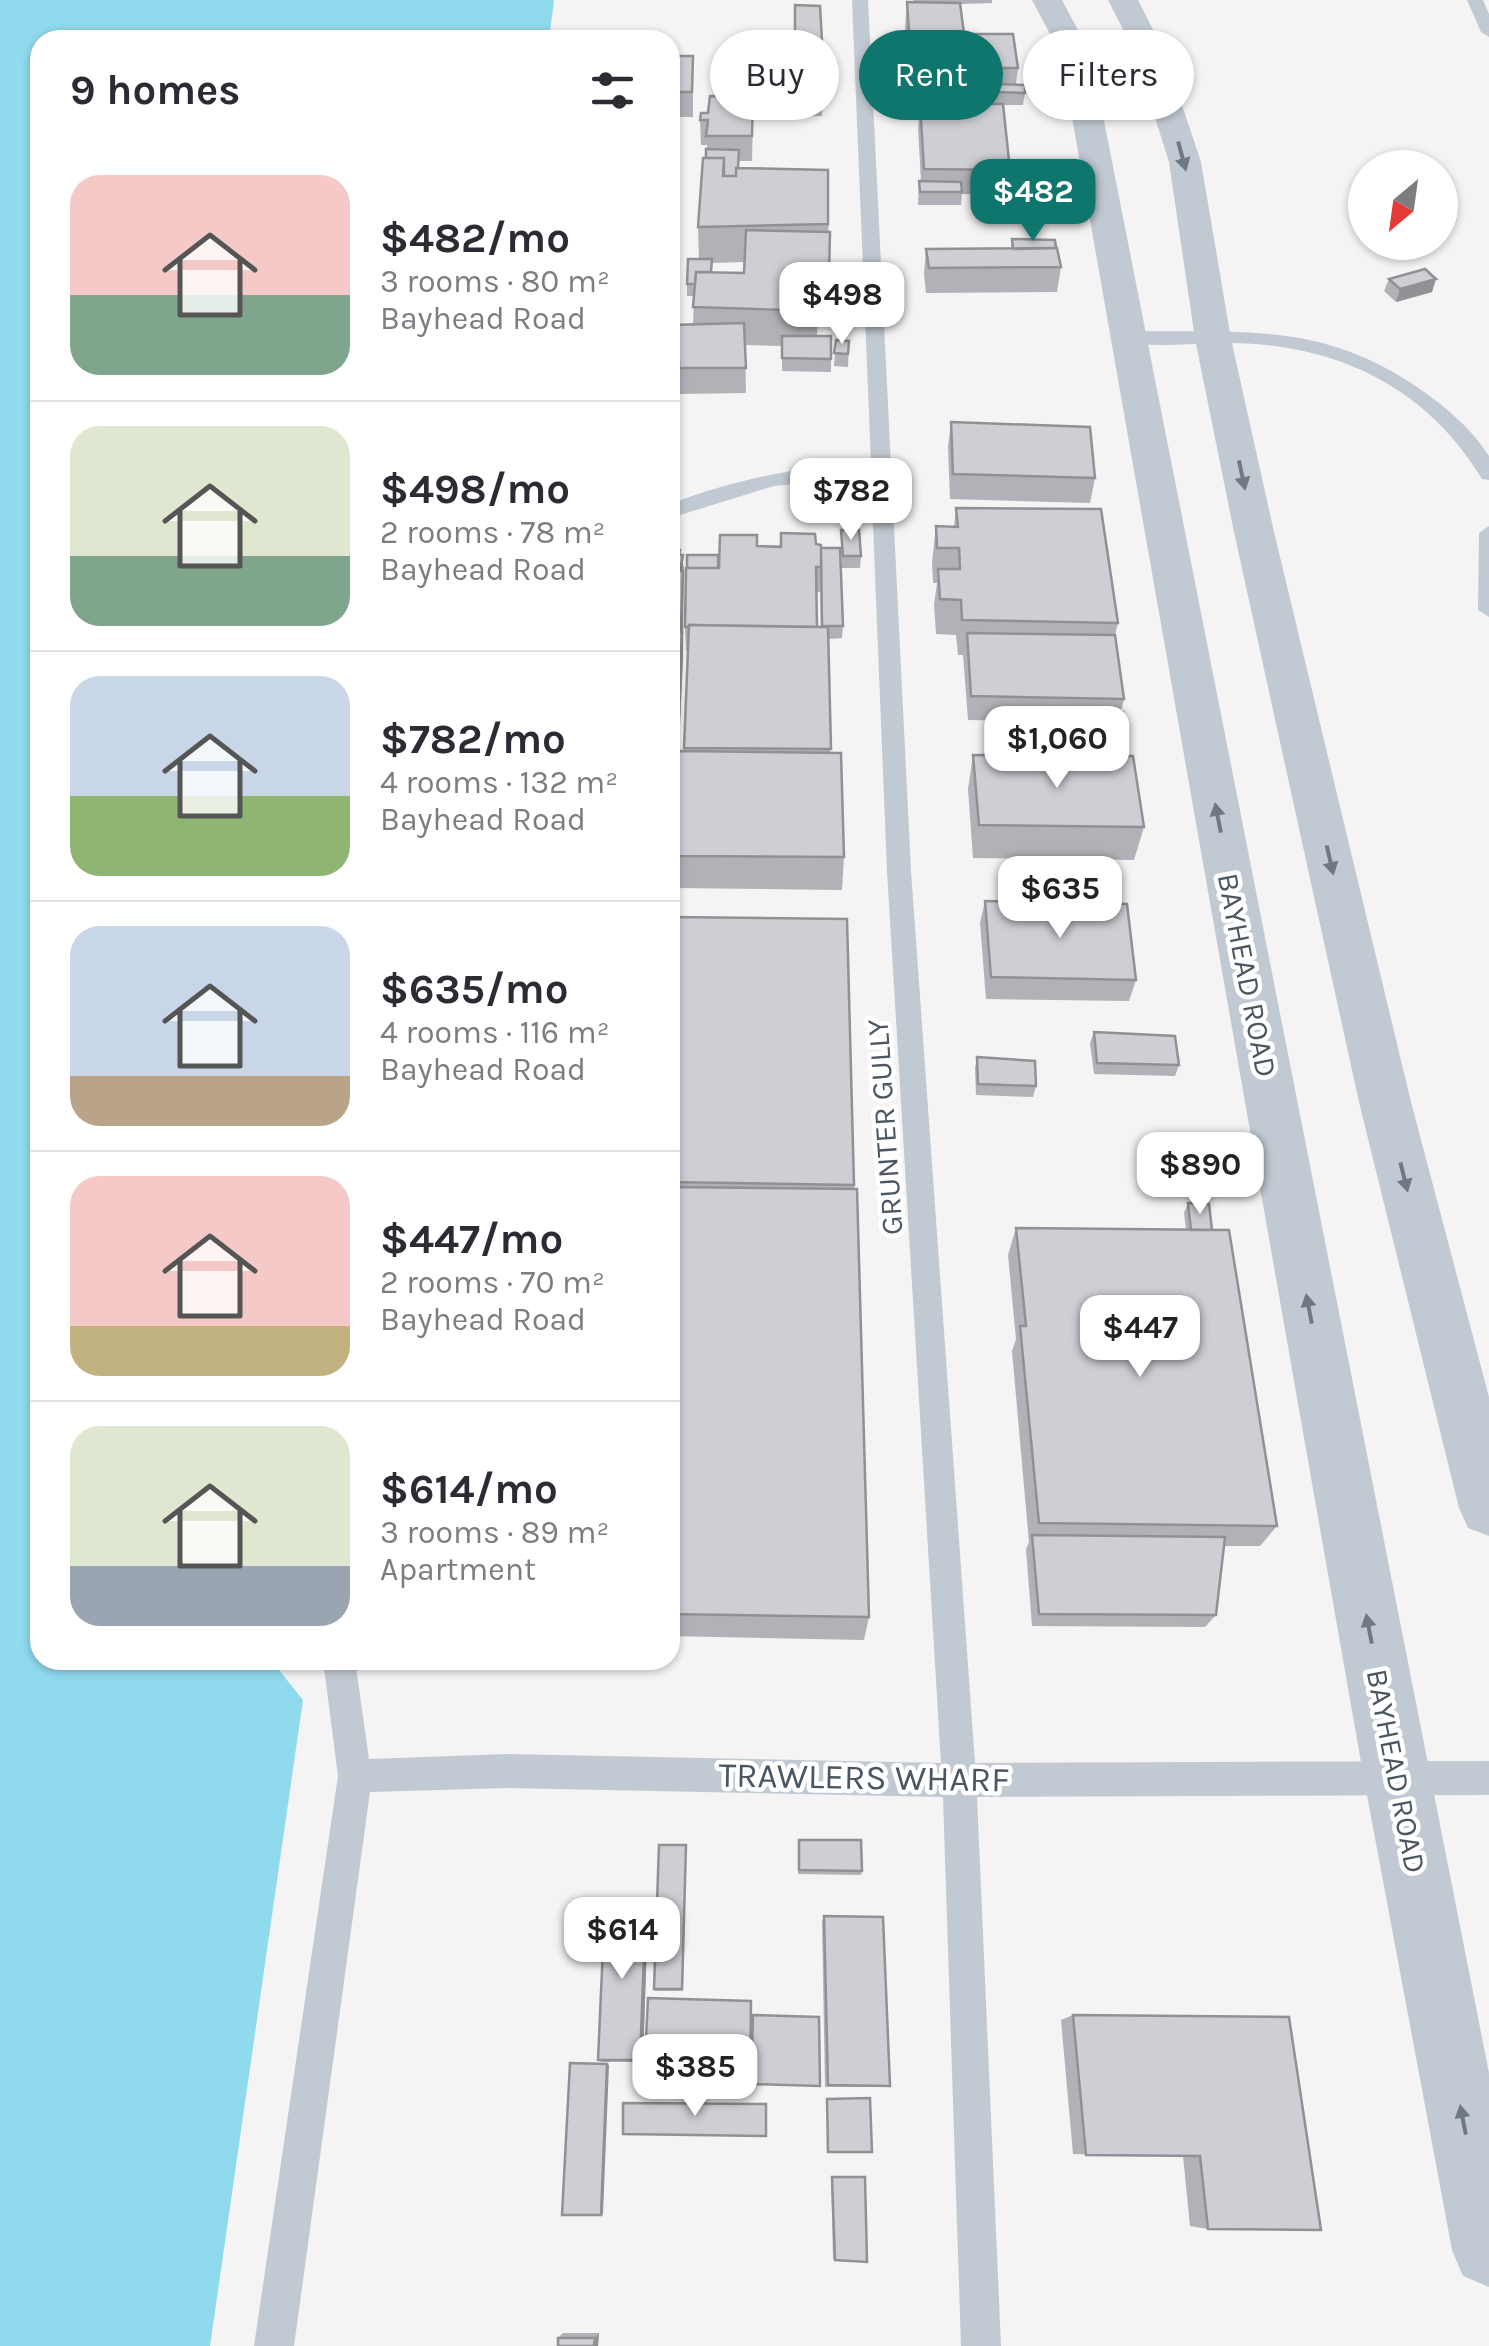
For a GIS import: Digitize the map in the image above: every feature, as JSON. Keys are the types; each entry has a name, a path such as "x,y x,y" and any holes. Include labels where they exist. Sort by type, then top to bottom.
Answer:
{"street":[{"name":"BAYHEAD ROAD","path":"1047,0 1076,54 1396,1778 1489,2250"},
{"path":"1123,0 1149,50 1184,162 1212,339 1385,1102 1489,1508"}],"lane":[{"name":"GRUNTER GULLY","path":"860,0 899,871 959,1780 981,2346"},
{"path":"1475,0 1489,32"},
{"path":"1129,338 1288,341 1334,349 1373,367 1430,405 1471,442 1489,474"},
{"path":"680,507 728,488 771,477 881,469"},
{"path":"1489,533 1489,610"},
{"path":"274,2346 355,1776 341,1670"},
{"name":"TRAWLERS WHARF","path":"355,1776 507,1770 959,1780 1489,1778"}],"water":[{"path":"0,0 554,0 550,30 30,30 30,1670 279,1670 303,1700 210,2346 0,2346"}],"building":[{"path":"907,2 960,3 963,30 909,30"},
{"path":"795,5 820,6 821,30 795,30"},
{"path":"1003,34 1013,34 1018,68 1003,68"},
{"path":"680,56 693,56 692,92 680,92"},
{"path":"1003,84 1023,85 1023,93 1003,92"},
{"path":"710,96 710,120 752,120 752,136 706,136 708,120 700,120 701,113 708,113"},
{"path":"1003,104 1010,170 924,169 921,120 1003,120"},
{"path":"706,149 739,150 736,176 724,176 724,158 706,158"},
{"path":"703,158 724,158 723,176 736,176 736,168 828,170 828,224 698,227"},
{"path":"919,181 961,182 962,192 920,192"},
{"path":"746,230 830,232 829,275 819,274 818,311 693,307 696,272 744,273"},
{"path":"1012,239 1055,240 1056,248 1013,249"},
{"path":"1057,248 1061,267 929,268 926,249"},
{"path":"688,259 712,259 711,272 696,272 695,284 687,284"},
{"path":"1425,269 1436,279 1400,289 1389,279"},
{"path":"744,323 746,368 680,368 680,325"},
{"path":"782,336 831,336 831,359 782,358"},
{"path":"836,340 849,341 848,354 834,353"},
{"path":"951,422 1090,427 1095,478 953,474"},
{"path":"956,508 1101,509 1118,623 962,620 961,600 940,599 938,569 960,569 959,548 937,548 936,526 958,527"},
{"path":"841,530 859,530 861,556 843,556"},
{"path":"781,533 815,534 816,544 821,545 821,567 816,567 817,627 685,627 686,568 719,568 720,535 757,535 757,546 781,547"},
{"path":"821,548 840,548 843,626 822,626"},
{"path":"687,555 718,555 718,568 687,568"},
{"path":"680,571 683,571 681,629"},
{"path":"689,625 828,627 831,749 684,748"},
{"path":"967,633 1115,635 1124,699 971,696"},
{"path":"1023,711 1078,711 1080,736 1026,735"},
{"path":"1087,711 1123,712 1126,737 1090,736"},
{"path":"680,751 841,753 844,857 680,856"},
{"path":"973,755 1133,756 1144,827 979,825"},
{"path":"985,901 1127,904 1136,980 991,977"},
{"path":"680,917 847,919 854,1185 680,1182"},
{"path":"1094,1032 1175,1036 1179,1065 1097,1063"},
{"path":"977,1057 1035,1061 1036,1086 978,1084"},
{"path":"680,1187 857,1189 869,1617 680,1614"},
{"path":"1188,1203 1209,1204 1212,1230 1191,1230"},
{"path":"1016,1228 1229,1230 1277,1526 1039,1523 1020,1326 1026,1326"},
{"path":"1032,1535 1225,1537 1216,1615 1039,1614"},
{"path":"799,1840 861,1840 862,1871 799,1870"},
{"path":"659,1845 686,1845 682,1989 654,1989"},
{"path":"605,1903 646,1903 640,2060 598,2060"},
{"path":"824,1916 883,1917 890,2086 828,2085"},
{"path":"648,1998 751,2001 750,2084 644,2081"},
{"path":"753,2015 819,2017 820,2086 751,2084"},
{"path":"1073,2015 1289,2017 1321,2230 1208,2229 1200,2156 1086,2155"},
{"path":"570,2063 607,2064 601,2215 562,2215"},
{"path":"870,2098 872,2152 828,2152 827,2099"},
{"path":"623,2103 766,2104 766,2136 623,2134"},
{"path":"832,2177 865,2177 867,2262 835,2260"},
{"path":"558,2338 595,2338 594,2346 558,2346"}]}
